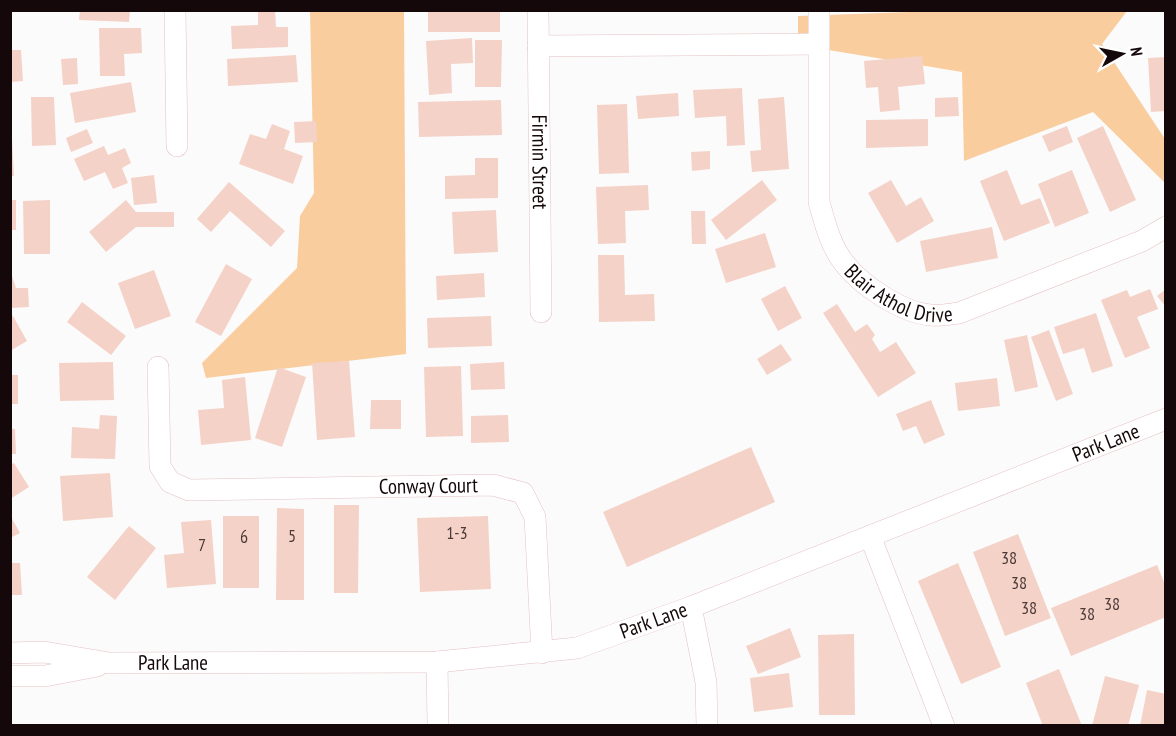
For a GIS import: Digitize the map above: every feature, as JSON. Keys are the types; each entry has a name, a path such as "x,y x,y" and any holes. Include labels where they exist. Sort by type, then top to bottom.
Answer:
{"street":[{"path":"175,10 177,146"},
{"name":"Firmin Street","path":"538,10 541,312"},
{"name":"Blair Athol Drive","path":"819,10 819,202 827,232 843,262 867,285 898,305 929,315 959,313 1142,241 1166,227"},
{"path":"538,46 819,44"},
{"name":"Conway Court","path":"159,367 160,465 165,486 189,490 493,485 523,493 535,518 542,653"},
{"name":"Park Lane","path":"10,653 44,652 109,663 437,662 577,648 691,607 1166,419"},
{"path":"870,536 944,726"},
{"path":"691,607 706,682 706,726"},
{"path":"437,662 438,726"},
{"name":"Park Lane","path":"10,676 45,676 109,663"}],"shaded area":[{"path":"965,10 1127,11 1102,44 1165,139 1165,183 1093,112 964,161 962,72 798,45 798,16"},
{"path":"310,11 404,11 406,354 206,378 202,363 297,268 300,216 314,193"}],"building":[{"path":"80,10 130,10 129,22 79,20"},
{"path":"258,10 275,10 276,27 288,27 288,47 232,49 231,26 258,25"},
{"path":"428,10 500,10 500,32 428,32"},
{"path":"99,28 141,28 142,53 124,54 125,76 100,76"},
{"path":"472,38 473,63 451,64 452,93 429,95 426,41"},
{"path":"475,40 502,40 501,87 475,87"},
{"path":"10,50 21,50 23,81 10,82"},
{"path":"296,55 298,82 228,86 227,59"},
{"path":"922,56 925,84 898,87 900,110 880,112 878,87 866,88 864,61"},
{"path":"1166,57 1166,111 1151,112 1148,58"},
{"path":"77,58 78,84 63,85 61,59"},
{"path":"131,82 136,112 75,123 70,93"},
{"path":"742,88 745,145 727,146 726,116 695,118 693,90"},
{"path":"678,93 679,116 638,119 636,96"},
{"path":"31,97 54,97 56,145 32,146"},
{"path":"784,97 789,169 752,172 750,151 761,150 758,99"},
{"path":"958,97 959,116 935,117 935,98"},
{"path":"501,100 502,135 419,137 418,102"},
{"path":"627,104 629,173 599,174 597,105"},
{"path":"928,119 928,146 866,148 866,120"},
{"path":"316,121 317,142 295,143 294,122"},
{"path":"272,124 290,131 284,149 303,156 293,184 239,164 250,134 266,139"},
{"path":"1067,126 1073,142 1049,152 1042,136"},
{"path":"1103,126 1136,200 1110,212 1077,138"},
{"path":"87,129 93,143 71,152 66,138"},
{"path":"10,140 12,140 14,176 10,176"},
{"path":"104,146 108,155 125,148 131,163 122,168 128,183 113,189 105,172 84,181 74,159"},
{"path":"710,151 710,169 692,171 691,152"},
{"path":"475,158 498,158 498,198 445,199 445,176 475,175"},
{"path":"1007,170 1021,205 1040,198 1050,223 1004,241 980,181"},
{"path":"1072,170 1089,213 1055,227 1038,184"},
{"path":"154,175 157,203 134,205 131,178"},
{"path":"762,180 777,200 726,240 711,220"},
{"path":"891,180 906,206 921,197 934,221 897,243 868,193"},
{"path":"229,182 285,231 271,247 230,211 211,232 197,219"},
{"path":"648,185 649,210 625,211 626,243 598,244 596,187"},
{"path":"10,200 16,200 16,230 10,230"},
{"path":"50,200 50,254 24,254 23,201"},
{"path":"126,200 136,212 174,212 174,227 136,227 106,252 89,232"},
{"path":"496,210 498,252 454,254 452,212"},
{"path":"691,211 705,211 706,244 692,244"},
{"path":"992,227 998,258 926,272 920,241"},
{"path":"765,233 776,267 726,283 715,249"},
{"path":"598,255 624,255 625,295 654,294 655,321 599,322"},
{"path":"226,264 252,279 221,336 195,322"},
{"path":"154,270 171,316 135,329 118,283"},
{"path":"11,273 16,288 28,288 29,307 10,308"},
{"path":"484,273 485,297 437,300 436,276"},
{"path":"785,286 802,318 778,331 761,299"},
{"path":"1150,289 1158,309 1137,317 1150,348 1125,358 1101,300 1127,290 1130,297"},
{"path":"1166,289 1166,307 1157,296"},
{"path":"82,302 126,336 111,355 67,322"},
{"path":"837,304 855,332 867,324 875,335 872,339 880,352 896,342 916,373 878,397 823,313"},
{"path":"1096,313 1113,366 1092,373 1084,348 1063,354 1054,327"},
{"path":"13,316 27,341 10,351 10,318"},
{"path":"491,316 492,346 428,348 427,318"},
{"path":"1049,330 1073,394 1056,401 1031,337"},
{"path":"1027,335 1038,387 1015,392 1004,340"},
{"path":"781,344 792,360 767,375 757,359"},
{"path":"349,361 355,437 317,440 312,363"},
{"path":"113,362 114,400 60,401 59,363"},
{"path":"504,362 505,389 471,390 470,364"},
{"path":"461,366 463,436 426,437 424,367"},
{"path":"278,367 306,377 282,447 255,438"},
{"path":"10,375 18,375 18,404 10,404"},
{"path":"245,377 251,440 201,445 198,410 224,408 222,380"},
{"path":"997,378 1000,406 958,411 955,383"},
{"path":"371,400 401,400 401,429 370,429"},
{"path":"931,400 945,435 924,444 916,426 903,431 896,414"},
{"path":"100,415 117,416 115,459 71,458 72,427 99,429"},
{"path":"508,415 509,442 471,443 471,416"},
{"path":"10,429 15,429 16,454 10,454"},
{"path":"751,447 775,502 627,567 603,512"},
{"path":"14,463 29,487 10,499 10,465"},
{"path":"110,473 113,517 63,521 60,476"},
{"path":"334,505 359,505 358,593 334,593"},
{"path":"277,508 304,509 304,600 276,600"},
{"path":"10,515 20,533 10,538"},
{"path":"223,516 259,516 259,588 223,588"},
{"path":"488,516 491,589 420,592 417,518"},
{"path":"211,520 216,584 167,588 164,555 184,553 181,522"},
{"path":"129,526 156,548 115,600 87,577"},
{"path":"1018,534 1051,618 1005,636 973,552"},
{"path":"10,563 20,563 22,595 10,595"},
{"path":"958,563 1001,667 961,684 918,581"},
{"path":"1157,565 1166,587 1166,617 1071,656 1051,608"},
{"path":"790,628 801,657 758,674 746,646"},
{"path":"854,634 855,715 819,715 818,635"},
{"path":"1059,669 1082,726 1043,726 1026,683"},
{"path":"789,673 793,707 754,712 750,678"},
{"path":"1105,676 1139,685 1128,726 1092,726"},
{"path":"1147,690 1166,694 1166,726 1140,726"}]}
